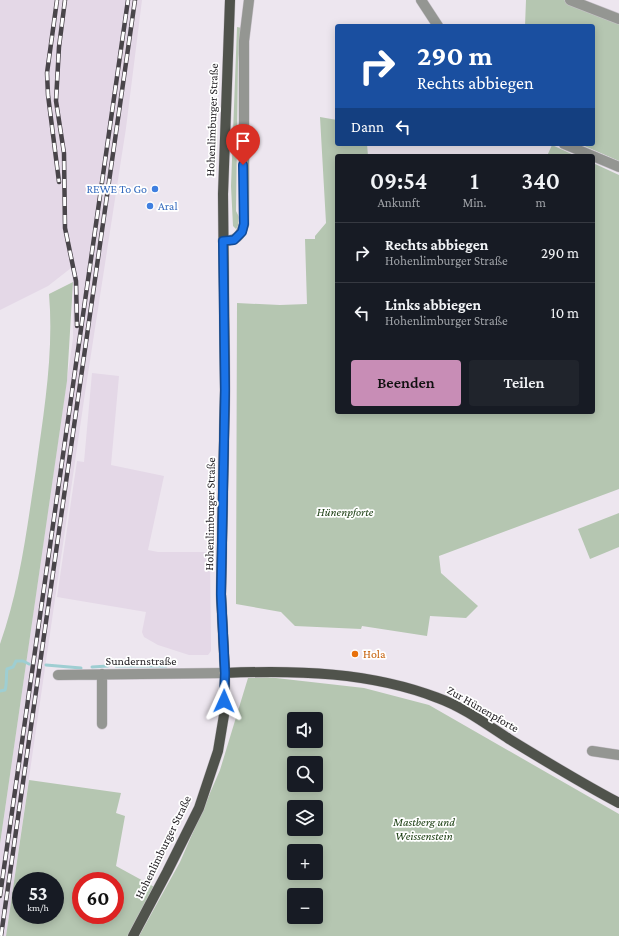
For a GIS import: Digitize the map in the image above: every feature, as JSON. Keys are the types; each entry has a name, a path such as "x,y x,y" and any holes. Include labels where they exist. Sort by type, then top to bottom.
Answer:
{"main road":[{"name":"Hohenlimburger Straße","path":"133,936 199,808 218,751 224,715 225,673 221,594 225,390 223,194 230,0"},
{"name":"Zur Hünenpforte","path":"225,673 248,672 344,675 390,683 424,693 439,698 461,709 563,772 619,803"}],"street":[{"path":"223,241 230,241 238,237 242,232 244,224 244,41 249,0"},
{"path":"421,0 437,24"},
{"path":"570,0 619,19"},
{"path":"569,146 588,154"},
{"path":"595,157 619,167"},
{"name":"Sundernstraße","path":"58,675 225,673"},
{"path":"102,674 102,724"},
{"path":"592,751 619,755"}],"shaded area":[{"path":"0,0 142,0 126,128 85,393 15,872 12,872 12,895 6,936 0,936 0,844 73,338 73,282 71,268 48,286 0,310"},
{"path":"92,373 119,376 111,465 164,476 148,550 158,552 210,552 211,651 208,655 189,655 158,645 144,637 142,632 146,612 57,597 77,461 84,462"}],"green space":[{"path":"526,0 564,0 619,22 619,161 585,146 595,146 595,24 525,24"},
{"path":"237,27 242,28 238,62 236,211 239,217 238,226 236,229 233,226 231,186"},
{"name":"Hünenpforte","path":"320,117 335,120 335,146 367,146 368,154 335,154 335,414 595,414 595,164 619,175 619,489 439,556 441,573 478,606 466,618 430,616 427,636 362,626 361,629 295,626 281,612 236,604 237,303 280,305 307,304 305,239 315,239 315,236 326,223"},
{"path":"552,146 554,146 572,154 548,154"},
{"path":"73,282 67,381 0,844 0,644 18,579 39,447 49,360 49,294"},
{"path":"619,513 619,547 590,559 578,529"},
{"name":"Mastberg und Weissenstein","path":"267,677 364,688 429,705 619,814 619,936 139,936 180,862 220,770 248,678"},
{"path":"29,780 121,793 116,813 125,816 116,866 158,889 133,936 6,936 12,895 12,924 64,924 64,872 15,872"}],"waterway":[{"path":"0,691 5,690 7,669 13,667 16,661 23,661 29,664"},
{"path":"46,665 81,668"},
{"path":"92,667 108,666"},
{"path":"116,666 166,666"}],"railway":[{"path":"57,0 47,73 48,95 59,182"},
{"path":"65,0 59,47 56,101 64,153 65,228 76,281 77,326"},
{"path":"0,896 128,0"},
{"path":"1,936 135,0"}],"place":[{"name":"REWE To Go","path":"155,189"},
{"name":"Aral","path":"150,206"},
{"name":"Hola","path":"355,654"}],"route":[{"path":"224,701 225,673 221,594 225,390 223,241 234,240 242,232 244,224 243,165"}]}
